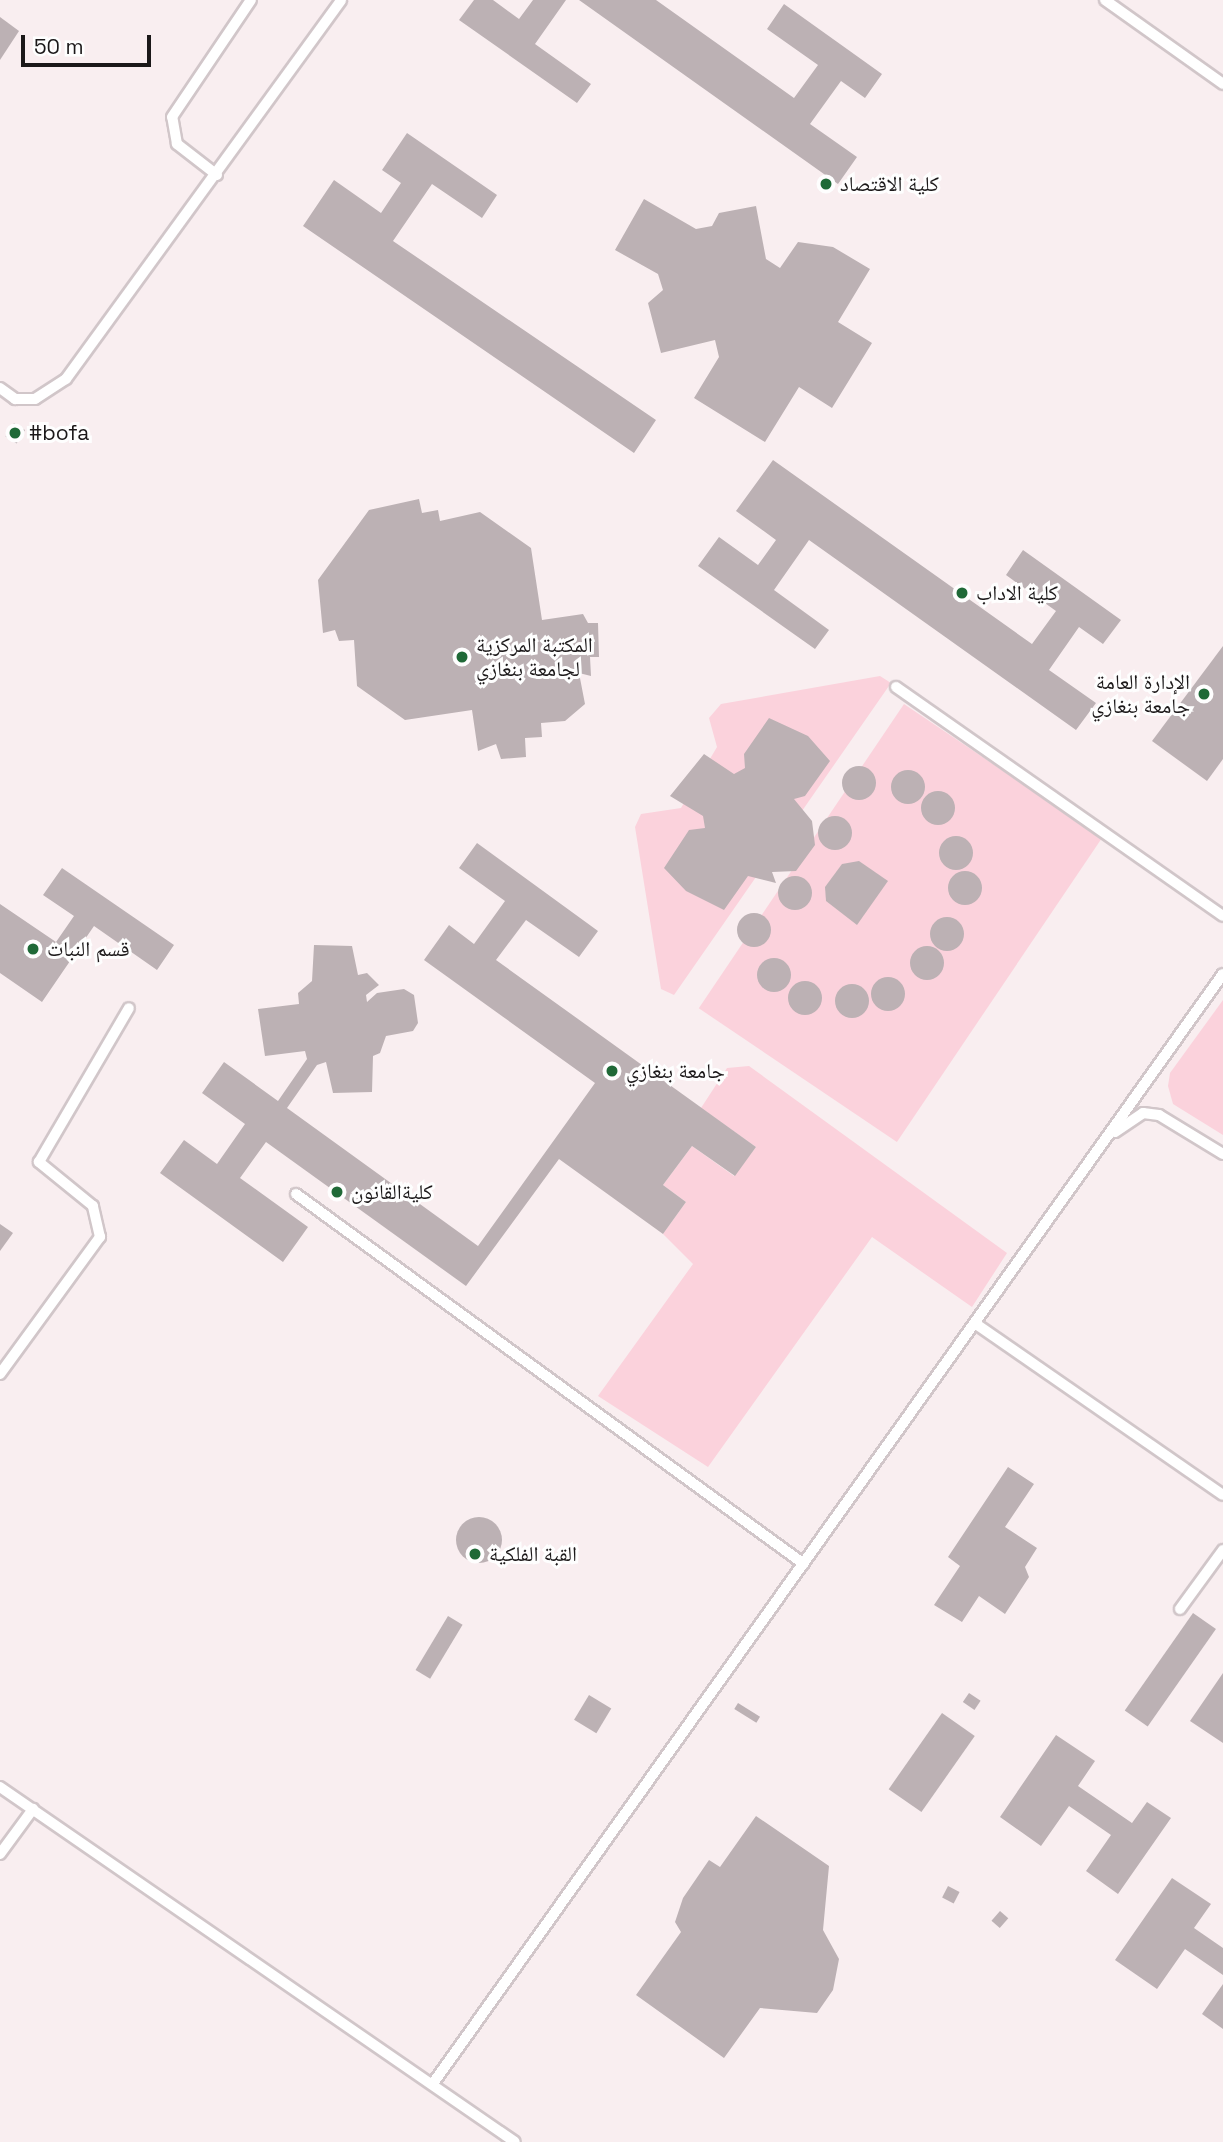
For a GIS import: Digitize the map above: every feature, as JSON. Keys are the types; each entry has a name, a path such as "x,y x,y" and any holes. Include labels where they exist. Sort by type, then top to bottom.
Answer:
{"lane":[{"path":"217,176 177,144 173,117 251,0"},
{"path":"0,388 15,398 35,399 66,379 217,176 341,0"},
{"path":"1105,0 1223,84"},
{"path":"896,687 1223,916"},
{"path":"434,2082 1223,974"},
{"path":"0,1374 100,1237 93,1206 38,1162 129,1008"},
{"path":"1106,1140 1143,1113 1160,1115 1223,1154"},
{"path":"296,1194 804,1564"},
{"path":"976,1324 1223,1495"},
{"path":"1180,1609 1223,1550"},
{"path":"0,1787 434,2082 515,2142"},
{"path":"0,1854 33,1809"}],"shaded area":[{"path":"880,676 891,683 674,995 661,989 635,827 641,814 681,808 717,747 709,718 721,704"},
{"path":"904,704 1102,838 897,1142 699,1008"},
{"path":"1223,1000 1223,1135 1173,1104 1168,1086 1170,1073"},
{"path":"749,1066 1007,1253 972,1307 872,1237 708,1467 598,1396 693,1264 663,1234 686,1202 663,1185 692,1146 734,1176 756,1147 701,1108 727,1068"}],"building":[{"path":"474,0 493,0 519,19 533,0 566,0 535,44 591,84 577,103 459,20"},
{"path":"579,0 656,0 794,98 818,65 767,29 784,4 882,74 865,98 841,81 810,124 857,157 838,184"},
{"path":"0,17 19,31 0,60"},
{"path":"407,133 497,195 482,218 432,184 393,241 656,420 634,453 303,226 334,180 381,213 401,183 382,170"},
{"path":"644,199 696,229 712,226 719,213 756,206 766,259 780,268 798,242 833,247 870,269 838,322 872,343 832,408 799,387 765,442 694,398 719,357 715,340 661,353 648,303 663,290 658,274 615,250"},
{"name":"#bofa","path":"14,423 25,430 17,443 6,437"},
{"path":"773,460 1032,644 1056,611 1006,575 1023,550 1121,620 1103,644 1079,627 1049,670 1096,703 1076,730 809,540 774,590 829,630 815,649 698,566 719,537 758,565 776,540 736,511"},
{"path":"419,499 422,513 438,510 440,521 480,512 531,548 542,620 583,614 588,623 598,623 599,657 590,657 591,676 579,673 585,704 565,721 541,723 542,737 525,738 526,757 501,759 496,744 478,751 472,710 405,720 357,686 354,640 339,641 335,630 323,633 318,580 369,510"},
{"name":"الإدارة العامة جامعة بنغازي","path":"1223,646 1223,759 1207,781 1152,741"},
{"path":"769,718 808,736 830,761 805,796 794,799 812,821 815,845 796,871 772,872 776,883 748,876 724,910 686,891 664,868 689,830 705,828 703,816 670,796 704,754 734,774 745,768 744,754"},
{"path":"859,766 871,771 876,783 871,795 859,800 847,795 842,783 847,771"},
{"path":"908,770 920,775 925,787 920,799 908,804 896,799 891,787 896,775"},
{"path":"938,791 950,796 955,808 950,820 938,825 926,820 921,808 926,796"},
{"path":"835,816 847,821 852,833 847,845 835,850 823,845 818,833 823,821"},
{"path":"956,836 968,841 973,853 968,865 956,870 944,865 939,853 944,841"},
{"path":"477,843 598,931 579,957 526,920 496,960 756,1147 735,1176 692,1146 663,1185 686,1202 663,1234 559,1159 466,1286 266,1142 240,1178 308,1227 283,1262 160,1173 184,1140 217,1164 245,1124 202,1093 224,1062 278,1101 307,1059 305,1051 265,1056 258,1009 299,1004 298,993 312,981 314,945 352,946 358,975 367,973 379,985 366,995 367,1002 377,993 404,989 414,995 418,1023 413,1031 386,1036 380,1053 373,1056 372,1092 333,1093 326,1062 317,1065 287,1108 478,1246 595,1083 424,960 449,925 474,944 505,901 459,868"},
{"path":"859,861 888,881 857,925 826,901 825,887 842,864"},
{"path":"62,868 174,945 157,970 94,926 42,1002 0,973 0,904 56,942 74,916 43,895"},
{"path":"965,871 977,876 982,888 977,900 965,905 953,900 948,888 953,876"},
{"path":"795,876 807,881 812,893 807,905 795,910 783,905 778,893 783,881"},
{"path":"754,913 766,918 771,930 766,942 754,947 742,942 737,930 742,918"},
{"path":"947,917 959,922 964,934 959,946 947,951 935,946 930,934 935,922"},
{"path":"927,946 939,951 944,963 939,975 927,980 915,975 910,963 915,951"},
{"path":"774,958 786,963 791,975 786,987 774,992 762,987 757,975 762,963"},
{"path":"888,977 900,982 905,994 900,1006 888,1011 876,1006 871,994 876,982"},
{"path":"805,981 817,986 822,998 817,1010 805,1015 793,1010 788,998 793,986"},
{"path":"852,984 864,989 869,1001 864,1013 852,1018 840,1013 835,1001 840,989"},
{"path":"0,1224 13,1233 0,1251"},
{"path":"1008,1467 1034,1484 1005,1527 1037,1548 1025,1567 1029,1577 1005,1614 979,1596 962,1622 934,1605 960,1566 948,1557"},
{"path":"479,1517 495,1524 502,1540 495,1556 479,1563 463,1556 456,1540 463,1524"},
{"path":"1193,1613 1216,1629 1148,1727 1125,1710"},
{"path":"448,1616 463,1625 430,1679 416,1670"},
{"path":"1223,1673 1223,1743 1190,1721"},
{"path":"969,1693 981,1701 974,1710 963,1702"},
{"path":"589,1695 611,1708 596,1733 574,1720"},
{"path":"738,1703 760,1717 756,1723 734,1709"},
{"path":"942,1713 975,1736 921,1812 889,1789"},
{"path":"1056,1735 1095,1761 1078,1786 1132,1823 1147,1802 1171,1818 1118,1894 1086,1871 1111,1835 1069,1806 1041,1846 1000,1817"},
{"path":"756,1816 829,1866 823,1930 839,1959 833,1990 817,2013 760,2008 724,2058 636,1995 681,1932 675,1922 683,1898 709,1860 720,1867"},
{"path":"1172,1878 1211,1904 1194,1928 1223,1948 1223,1975 1185,1949 1157,1989 1115,1960"},
{"path":"948,1886 960,1892 954,1903 942,1898"},
{"path":"1000,1911 1008,1918 1000,1928 991,1921"},
{"path":"1223,1984 1223,2029 1202,2014"}],"place":[{"name":"كلية الاقتصاد","path":"826,184"},
{"name":"#bofa","path":"15,433"},
{"name":"كلية الاداب","path":"962,593"},
{"name":"المكتبة المركزية لجامعة بنغازي","path":"462,657"},
{"name":"الإدارة العامة جامعة بنغازي","path":"1204,694"},
{"name":"قسم النبات","path":"33,949"},
{"name":"جامعة بنغازي","path":"612,1071"},
{"name":"كليةالقانون","path":"337,1192"},
{"name":"القبة الفلكية","path":"475,1554"}]}
